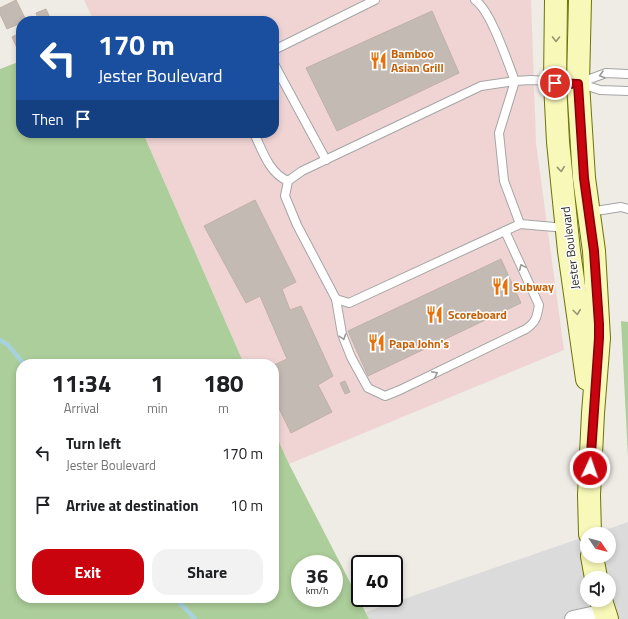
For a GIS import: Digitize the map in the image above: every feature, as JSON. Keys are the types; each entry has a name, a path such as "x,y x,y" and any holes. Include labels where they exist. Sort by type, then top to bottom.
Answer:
{"street":[{"name":"Jester Boulevard","path":"556,0 555,83 558,142 579,324 593,413"},
{"name":"Jester Boulevard","path":"580,0 578,84 584,178 594,251 599,338 593,413 589,495 590,527"},
{"path":"573,619 604,610"}],"lane":[{"path":"279,48 375,0"},
{"path":"475,0 481,4 488,16 515,81 499,134 504,181 520,224"},
{"path":"279,73 326,160"},
{"path":"578,84 606,73 628,74"},
{"path":"505,231 539,305 534,323 526,329 385,396 368,388 351,357 342,334 336,299 297,225 285,196 288,181 302,171 482,86 531,80 578,84 600,90 628,91"},
{"path":"256,138 272,169 280,178 288,181"},
{"path":"588,212 621,207 628,209"},
{"path":"336,299 349,304 520,224 567,228"}],"shaded area":[{"path":"84,0 531,0 536,143 564,350 289,464 279,442 279,359 242,359 145,138 279,138 279,16 92,16"},
{"path":"628,522 628,619 369,619 366,612 381,607 403,607 403,599 580,538 580,563 616,563 616,527 614,527"}],"green space":[{"path":"16,63 16,138 145,138 242,359 16,359 16,603 279,603 279,442 336,555 291,555 291,607 343,607 343,569 351,584 351,607 363,607 369,619 0,619 0,69"},
{"path":"621,321 628,322 628,457"}],"building":[{"path":"16,0 24,16 16,16 16,25 7,29 0,14 0,8"},
{"path":"46,9 49,16 37,16 36,13"},
{"path":"432,11 459,73 337,131 306,68"},
{"path":"16,35 16,46 12,37"},
{"path":"255,200 296,282 282,289 290,310 301,306 333,376 318,385 332,412 291,433 279,408 279,363 287,359 260,296 246,303 204,226"},
{"path":"501,259 521,303 368,376 348,331"},
{"path":"345,381 350,392 345,394 340,383"}],"waterway":[{"path":"0,340 8,345 20,359"},
{"path":"180,603 195,619"}],"place":[{"name":"Bamboo Asian Grill","path":"378,60"},
{"name":"Subway","path":"500,286"},
{"name":"Scoreboard","path":"435,314"},
{"name":"Papa John's","path":"376,343"}],"route":[{"path":"555,83 578,84 584,178 594,251 599,338 590,468"}]}
